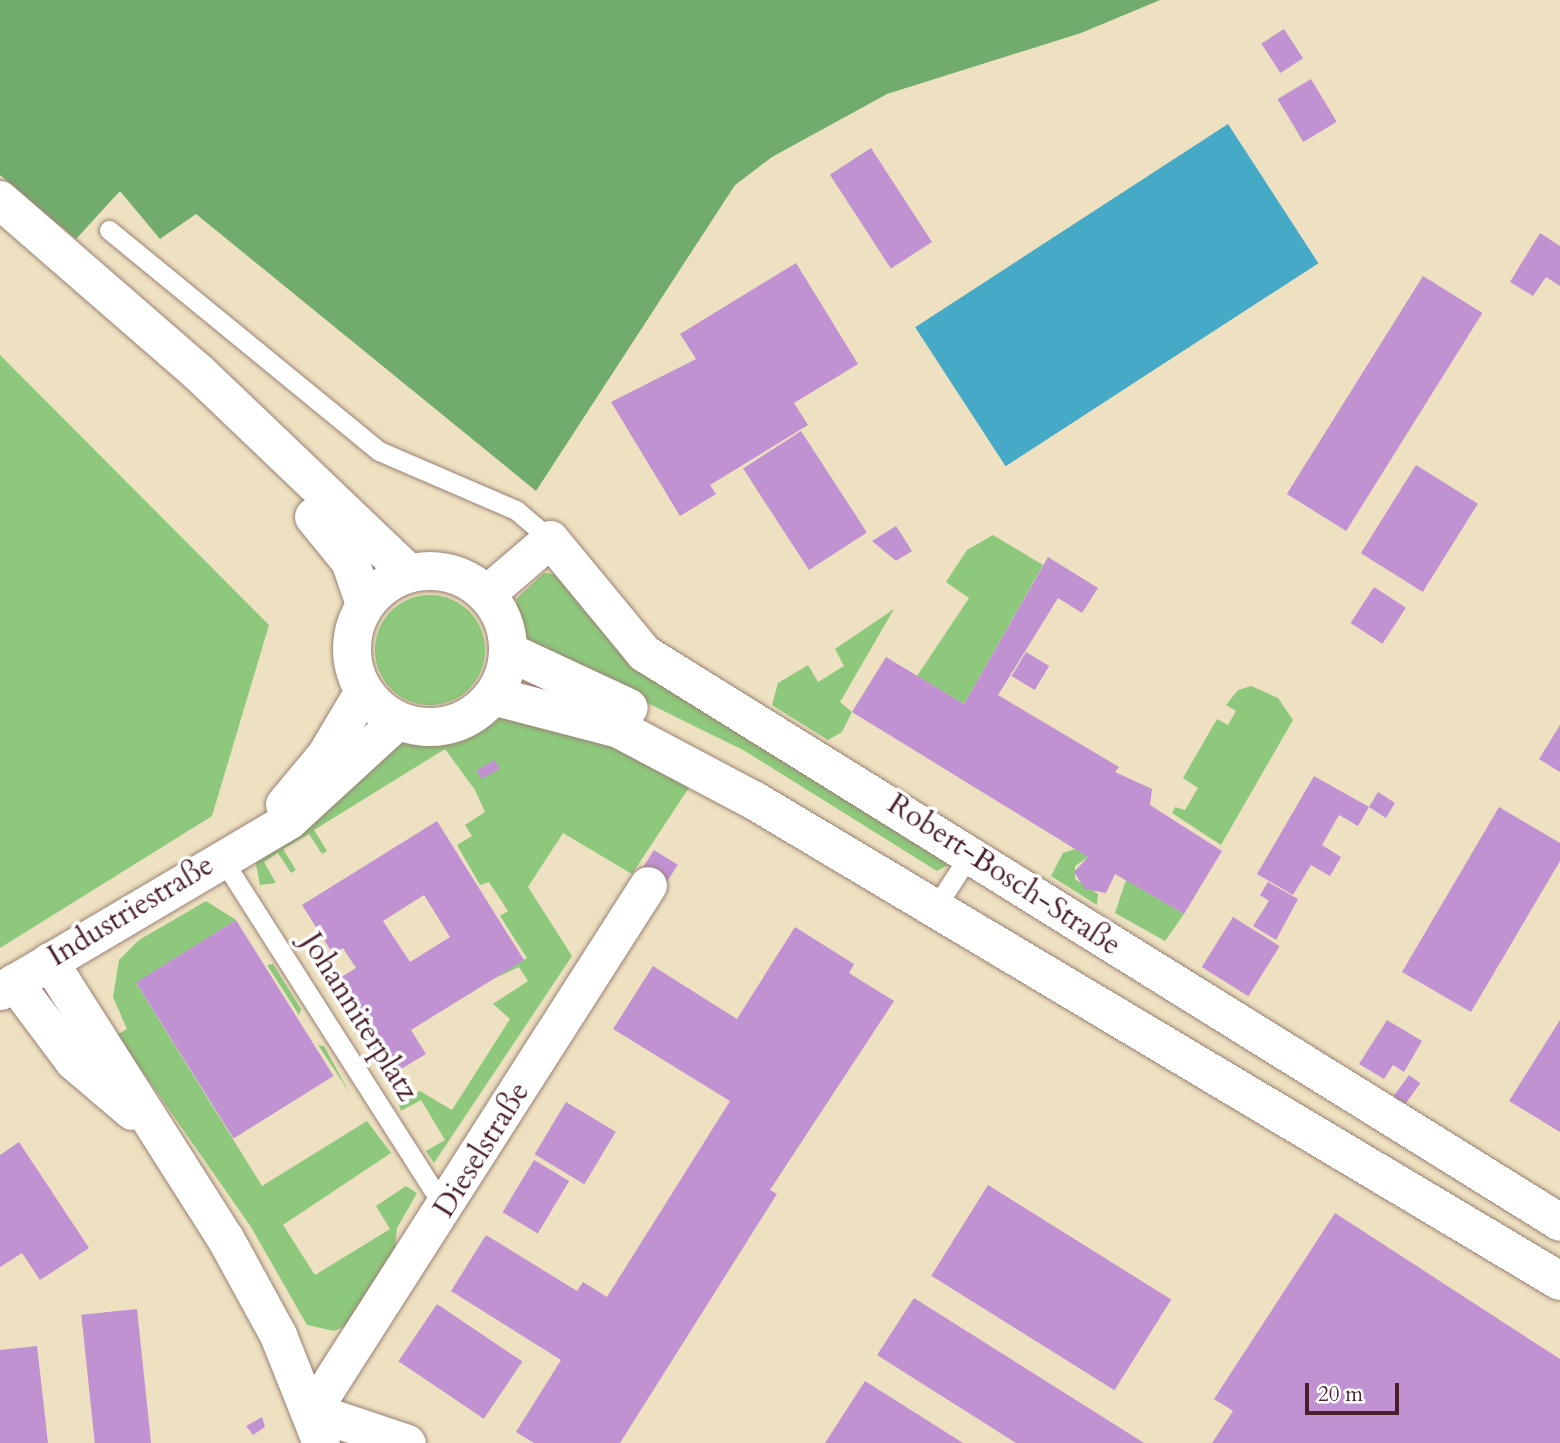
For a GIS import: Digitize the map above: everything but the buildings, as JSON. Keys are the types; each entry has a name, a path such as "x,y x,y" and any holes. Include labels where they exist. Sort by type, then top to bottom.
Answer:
{"main road":[{"path":"0,200 198,372 408,573"},
{"path":"0,225 278,475 350,561 365,604"},
{"path":"408,573 450,573 486,594 507,631 509,652 493,696 449,725 397,720 363,691 351,646 365,604 408,573"},
{"path":"509,652 695,742 937,905"},
{"path":"493,696 619,729 937,905 1560,1281"}],"street":[{"path":"486,594 550,540"},
{"name":"Robert-Bosch-Straße","path":"550,540 644,653 972,851 1560,1222"},
{"name":"Industriestraße","path":"261,832 325,755 363,691"},
{"name":"Industriestraße","path":"7,986 313,803 397,720"},
{"name":"Dieselstraße","path":"317,1427 445,1210 648,885"},
{"path":"49,961 149,1126 225,1238 317,1427 407,1443"},
{"path":"7,986 73,1062 149,1126"}],"lane":[{"path":"109,230 379,451 516,510 550,540"},
{"path":"937,905 972,851"},
{"name":"Johanniterplatz","path":"221,857 445,1210"}],"green space":[{"path":"0,0 1160,0 1081,33 887,94 772,157 735,185 536,491 196,214 160,239 120,191 76,239 0,175"},
{"path":"0,355 269,625 212,816 0,948"},
{"path":"993,535 1043,565 964,704 917,676 969,598 946,582 967,550"},
{"path":"544,573 563,575 953,862 937,871 745,751 526,643 516,599"},
{"path":"430,595 451,599 469,611 481,629 485,650 481,671 469,689 451,701 430,705 409,701 391,689 379,671 375,650 379,629 391,611 409,599"},
{"path":"894,609 840,702 852,712 842,732 828,740 772,705 778,683 808,665 818,682 844,666 835,649"},
{"path":"1251,686 1278,698 1293,720 1221,845 1172,813 1175,807 1185,810 1198,788 1183,778 1217,719 1228,725 1236,711 1226,705 1238,690"},
{"path":"532,712 694,780 632,874 563,833 528,887 572,956 434,1163 426,1151 445,1140 421,1100 401,1111 399,1105 420,1091 452,1110 510,1019 493,1004 528,981 519,967 493,979 527,958 500,916 508,911 489,882 480,885 457,845 472,836 465,825 485,812 475,790 445,749 314,830 327,851 322,854 309,834 283,849 296,870 291,873 278,853 264,862 276,883 260,885 255,859 394,744 450,741 506,713"},
{"path":"1075,849 1088,857 1075,866 1075,879 1098,894 1097,905 1051,876 1063,853"},
{"path":"1126,880 1184,914 1165,941 1115,913"},
{"path":"206,901 236,920 136,983 262,1186 367,1121 391,1153 283,1225 315,1275 390,1229 376,1206 406,1186 417,1193 397,1228 395,1249 345,1326 334,1331 307,1325 251,1227 117,1035 127,1029 113,997 119,960 139,940"},
{"path":"273,964 301,1009 299,1015 267,965"},
{"path":"318,1045 324,1046 350,1094 338,1075"}],"water":[{"path":"1228,124 1318,263 1006,466 915,327"}]}
